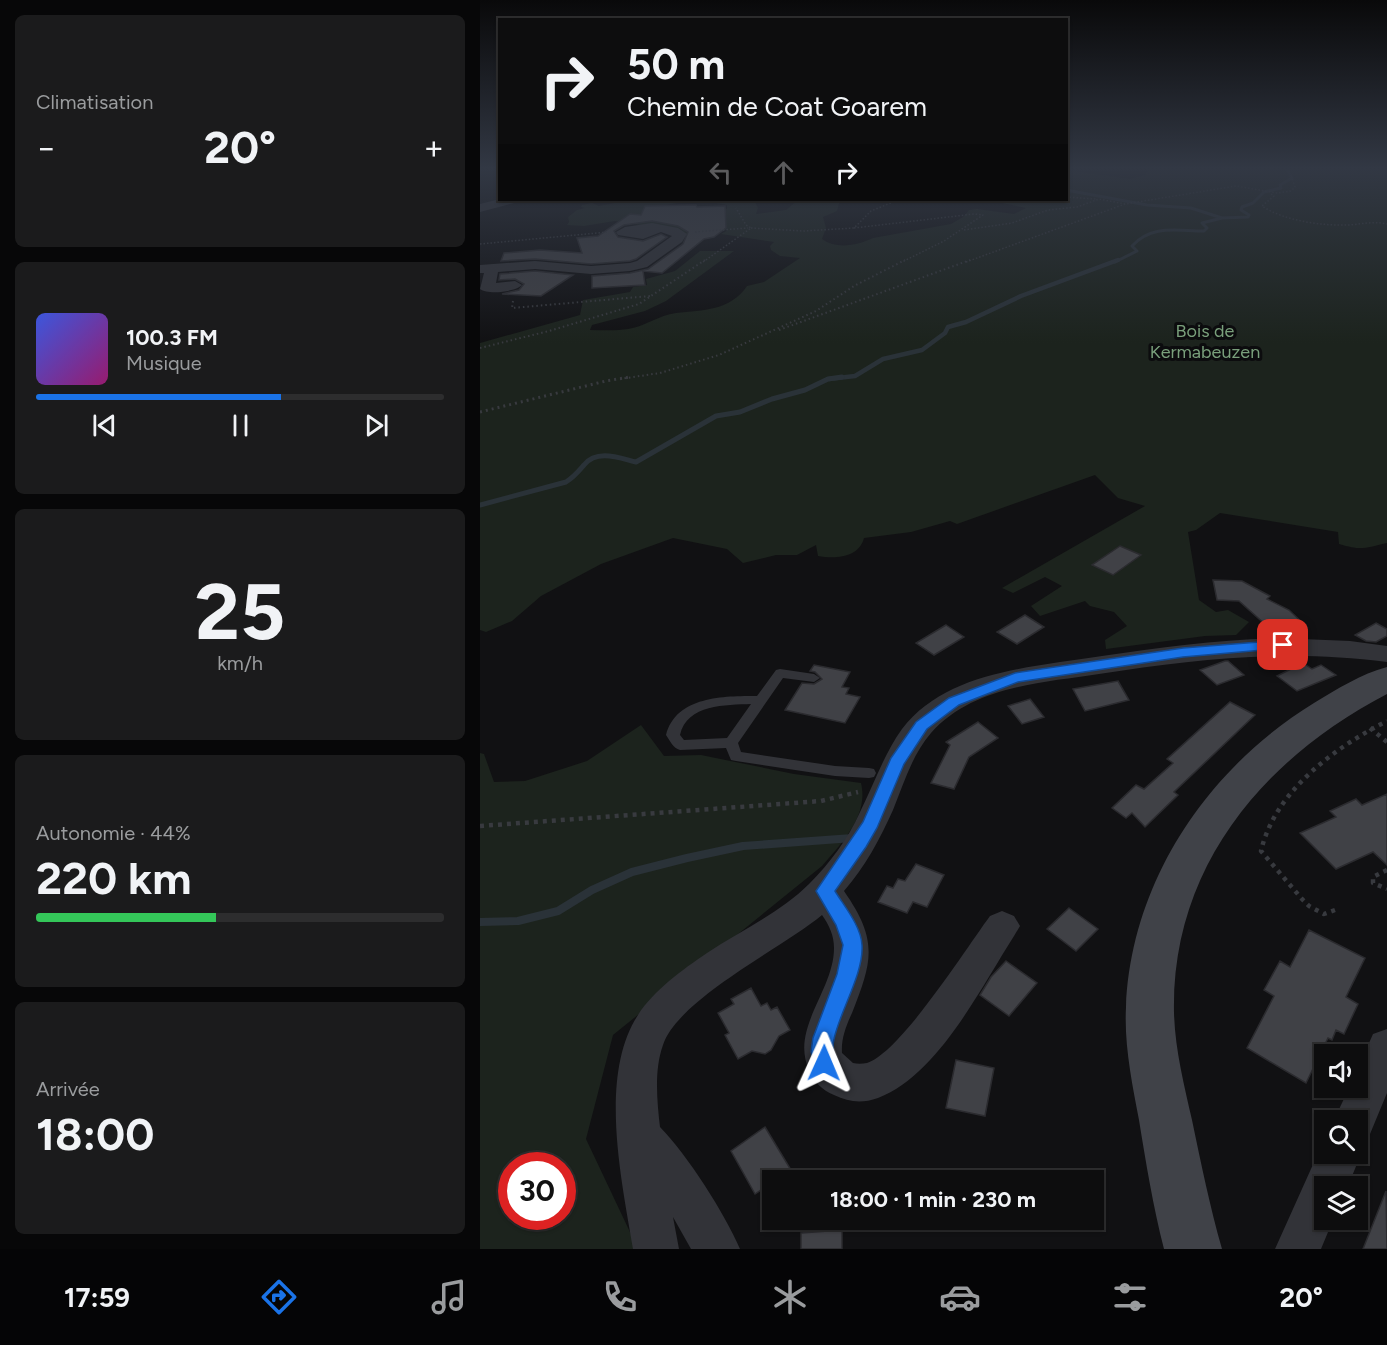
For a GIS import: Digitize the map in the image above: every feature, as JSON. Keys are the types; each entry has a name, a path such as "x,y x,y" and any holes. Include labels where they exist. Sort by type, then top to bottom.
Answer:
{"main road":[{"path":"1193,1249 1182,1208 1156,1076 1150,1020 1156,951 1172,896 1187,860 1203,831 1223,802 1258,764 1317,716 1387,679"}],"street":[{"path":"624,231 633,227"},
{"path":"515,285 483,288 486,268 535,265 616,272 642,264 677,239 680,234 653,227"},
{"path":"656,1249 641,1138 638,1092 639,1062 644,1041 656,1022 678,998 719,965 794,919 825,891 860,843 883,776 922,726 935,714 954,702 1015,678 1183,652 1245,646 1300,645 1387,654"},
{"path":"825,891 845,923 853,945 847,974 824,1038 822,1052 824,1063 846,1081 866,1083 880,1078 902,1061 933,1025 1002,926"},
{"path":"1359,1110 1387,1047"},
{"path":"641,1138 663,1161 717,1249"},
{"path":"1298,1249 1314,1213"}],"lane":[{"path":"730,743 780,673 814,678"},
{"path":"730,743 681,745 672,735 677,720 694,708 729,700 761,700"},
{"path":"730,743 736,756 883,776"}],"path":[{"path":"680,234 750,228 795,231 860,227"},
{"path":"751,341 816,311 854,286 912,258 967,227"},
{"path":"963,230 982,227"},
{"path":"480,412 606,381 678,368 705,360 1061,227"},
{"path":"480,348 625,309 655,295 750,228"},
{"path":"480,244 624,231"},
{"path":"515,285 512,308 655,295"},
{"path":"1335,910 1324,914 1309,906 1261,851 1267,827 1282,804 1315,771 1370,728 1387,721"},
{"path":"1370,728 1387,742"},
{"path":"480,826 690,808 821,801 883,776"},
{"path":"1387,870 1373,877 1373,883 1387,889"}],"green space":[{"name":"Bois de Kermabeuzen","path":"655,227 826,227 822,239 841,245 861,243 873,238 933,227 1387,227 1387,543 1353,548 1339,544 1338,532 1220,513 1196,530 1188,532 1199,600 1216,612 1228,610 1249,622 1236,635 1205,636 1106,649 1105,640 1127,626 1114,612 1090,606 1085,601 1040,616 1031,606 1062,586 1045,577 1013,593 1002,588 1145,506 1118,498 1095,475 957,524 950,521 911,532 864,538 857,550 846,556 818,556 816,545 797,555 776,555 743,563 727,549 673,538 601,564 541,596 512,621 486,632 480,630 480,343 580,315 583,300 630,292 633,287 647,285 646,279 675,271 700,251 734,251 666,301 645,311 592,325 590,330 628,329 670,314 706,310 724,305 733,300 747,286 764,282 800,258 780,256 771,250 770,246 774,242 721,234 728,230 684,235 678,231"},
{"path":"641,725 664,756 701,755 794,774 861,783 861,806 852,828 822,866 613,1035 586,1139 638,1249 480,1249 480,753 484,754 494,782 525,781 587,761"}],"building":[{"path":"611,227 620,227 614,231 618,237 643,241 661,234 667,237 630,261 591,264 535,259 501,261 504,253 540,250 582,253 577,238 598,236"},
{"path":"680,227 726,227 714,237 704,239 662,273 643,271 645,285 592,288 592,276 648,269 683,244 688,232"},
{"path":"535,271 573,275 541,296 502,294 519,290 524,284 515,279 499,280 500,274"},
{"path":"1120,546 1141,555 1113,575 1092,565"},
{"path":"1213,580 1242,581 1270,596 1267,599 1289,610 1307,627 1277,635 1239,601 1217,600"},
{"path":"1025,615 1044,627 1017,644 997,632"},
{"path":"1376,623 1387,629 1387,636 1376,642 1366,641 1355,635"},
{"path":"946,625 964,637 934,655 916,643"},
{"path":"1225,661 1244,675 1217,685 1200,670"},
{"path":"1303,663 1312,669 1321,665 1336,675 1297,691 1277,676"},
{"path":"814,665 850,672 842,687 849,688 846,694 860,697 845,723 785,710 802,683 814,684 822,679 815,672 810,671"},
{"path":"1118,681 1129,700 1085,711 1073,689"},
{"path":"1030,699 1044,717 1022,724 1008,706"},
{"path":"1230,702 1255,715 1174,792 1178,795 1145,827 1132,813 1126,818 1112,808 1136,785 1144,789 1173,763 1167,759"},
{"path":"978,722 998,738 969,757 954,789 931,783 950,745 946,742"},
{"path":"1387,794 1387,865 1373,852 1336,869 1300,833 1336,817 1330,811 1356,799 1362,805"},
{"path":"916,864 944,875 927,907 913,902 907,913 878,902 887,886 893,888 898,879 905,881"},
{"path":"1069,908 1098,929 1076,951 1047,929"},
{"path":"1309,930 1365,958 1346,997 1358,1004 1344,1034 1336,1030 1332,1040 1328,1038 1325,1044 1314,1044 1314,1067 1306,1083 1247,1048 1274,996 1264,990 1280,961 1290,967"},
{"path":"1006,961 1037,983 1009,1016 980,995 991,977"},
{"path":"751,988 761,1006 767,1003 771,1010 777,1007 790,1030 779,1036 771,1050 765,1054 752,1051 738,1059 725,1035 729,1033 718,1013 734,1004 731,999"},
{"path":"956,1060 994,1068 985,1116 946,1108"},
{"path":"765,1127 791,1170 762,1170 762,1189 755,1194 731,1151"},
{"path":"1386,1191 1387,1249 1363,1249"},
{"path":"842,1230 842,1249 801,1249 801,1233"}],"waterway":[{"path":"1115,262 1137,251 1132,246 1148,234 1165,230 1204,231 1206,227"},
{"path":"829,379 855,376 883,359 922,350 945,333 948,327 966,322 1021,296 1118,260"},
{"path":"480,505 566,482 595,457 608,456 636,462 716,416 740,412 772,399 805,390 828,379 842,377"},
{"path":"480,922 518,921 558,911 592,890 632,872 687,858 743,846 853,838"}],"route":[{"path":"824,1063 822,1052 824,1038 847,974 853,945 845,923 825,891 850,858 871,824 905,747 935,714 954,702 1015,678 1183,652 1283,645"}]}
